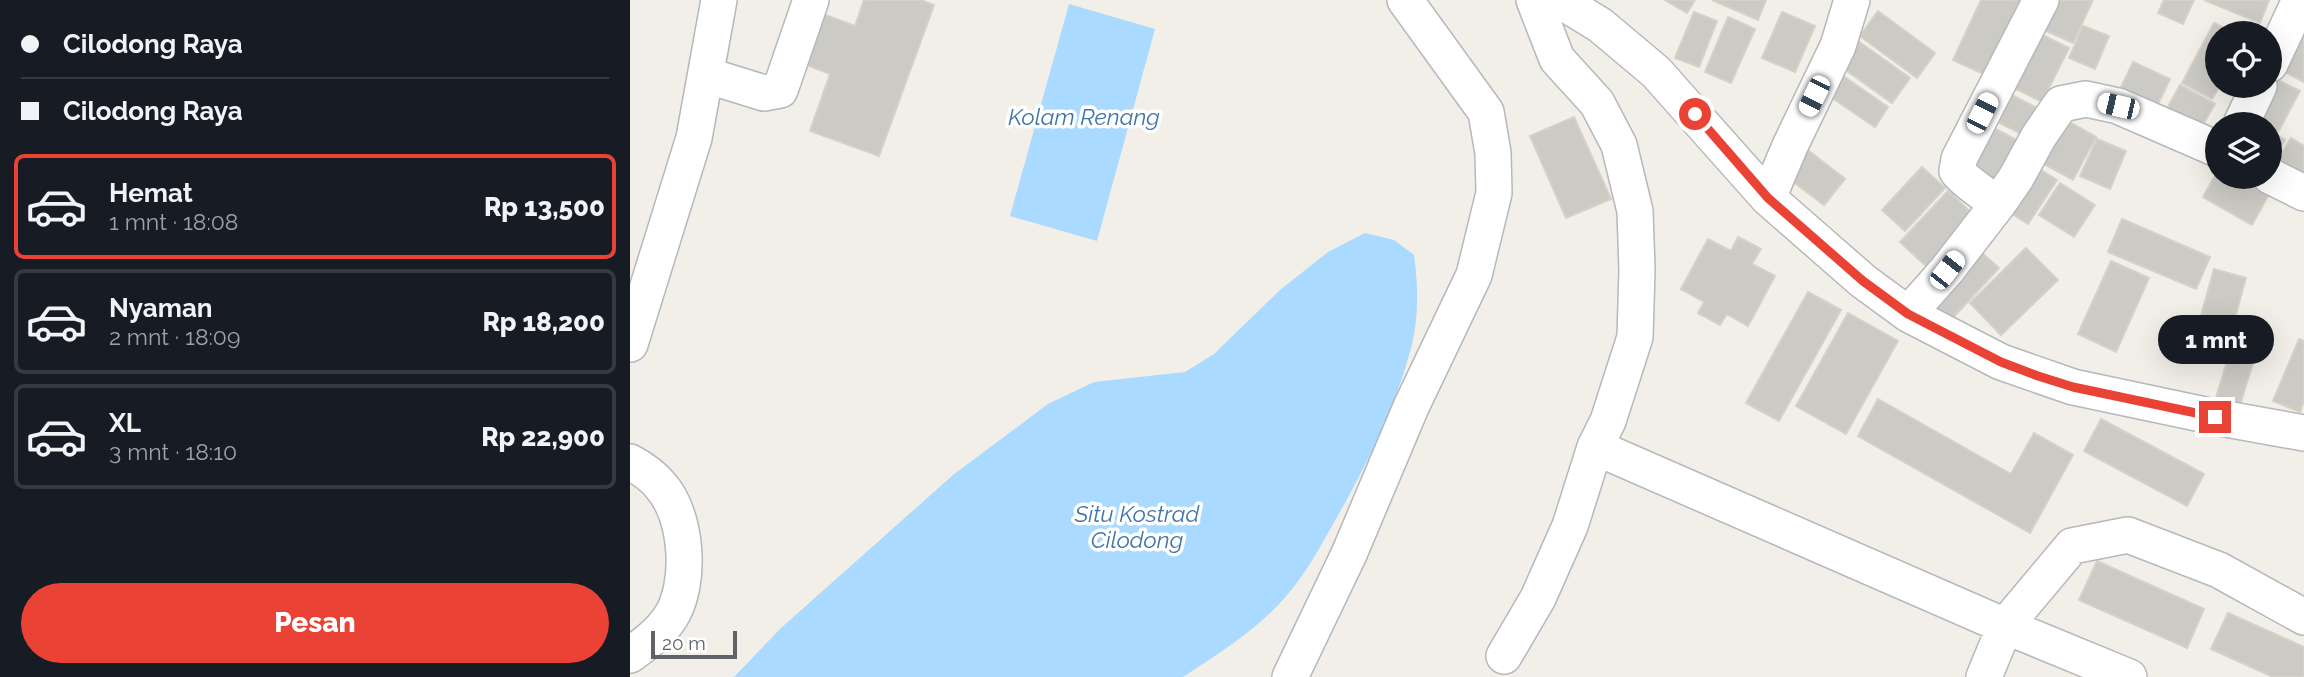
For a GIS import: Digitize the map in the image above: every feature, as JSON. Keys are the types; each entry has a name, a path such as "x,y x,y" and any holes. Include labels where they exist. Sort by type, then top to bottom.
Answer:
{"street":[{"path":"630,344 694,138 719,0"},
{"path":"706,75 764,93 780,90 811,0"},
{"path":"1290,677 1349,554 1411,407 1474,275 1494,193 1493,153 1486,113 1405,0"},
{"path":"1504,656 1538,598 1570,526 1635,337 1635,211 1619,145 1597,103 1557,59 1534,0"},
{"path":"1559,0 1600,25 1656,72 1768,198 1863,281 1908,314 2001,362 2073,387 2304,433"},
{"path":"1768,198 1838,46 1852,0"},
{"path":"1998,204 1963,179 1957,171 1959,159 2041,0"},
{"path":"2282,39 2301,0"},
{"path":"1908,314 1947,270 2017,178 2039,136 2061,104 2087,99 2118,106 2205,144"},
{"path":"2282,182 2304,193"},
{"path":"1595,447 2005,626 2129,677"},
{"path":"630,462 643,469 661,485 672,502 680,525 684,570 680,596 672,616 658,634 630,654"},
{"path":"1984,677 2005,626 2072,546 2128,535 2219,570 2304,617"}],"water":[{"name":"Kolam Renang","path":"1069,4 1155,29 1097,241 1010,216"},
{"name":"Situ Kostrad Cilodong","path":"1365,233 1394,240 1414,255 1417,311 1405,369 1387,418 1365,465 1306,569 1269,614 1221,652 1183,677 734,677 781,628 953,475 1048,404 1094,382 1185,372 1214,354 1280,290 1328,252"}],"building":[{"path":"864,0 921,0 934,5 879,156 810,131 830,74 794,60 812,10 855,26"},
{"path":"1665,0 1695,0 1687,13"},
{"path":"1712,0 1766,0 1758,20"},
{"path":"1981,0 2027,0 1990,77 1953,60"},
{"path":"2046,0 2093,0 2073,43 2035,26"},
{"path":"2164,0 2194,0 2183,24 2158,13"},
{"path":"2204,0 2269,0 2261,21"},
{"path":"1878,11 1935,53 1917,78 1860,36"},
{"path":"1694,12 1717,21 1699,67 1675,58"},
{"path":"1782,12 1815,26 1795,72 1762,58"},
{"path":"1728,17 1755,29 1731,83 1705,72"},
{"path":"2304,25 2304,82 2282,71 2282,64"},
{"path":"2083,26 2109,36 2095,69 2069,58"},
{"path":"2030,29 2069,48 2042,102 2004,83"},
{"path":"2205,40 2205,95 2182,83"},
{"path":"1858,41 1910,78 1892,103 1840,66"},
{"path":"2133,62 2170,79 2151,119 2114,102"},
{"path":"1836,71 1888,107 1875,127 1822,91"},
{"path":"2282,82 2300,91 2282,125 2282,112 2253,112 2260,98 2282,98"},
{"path":"2180,85 2215,104 2210,112 2205,112 2205,121 2195,138 2161,119"},
{"path":"2000,89 2039,109 2025,136 1986,116"},
{"path":"2059,116 2096,137 2073,180 2035,159"},
{"path":"1574,117 1611,199 1566,218 1530,136"},
{"path":"1988,125 2026,145 2001,192 1963,172"},
{"path":"2291,138 2304,146 2304,186 2282,173 2282,152"},
{"path":"2097,139 2126,151 2110,189 2080,176"},
{"path":"1804,147 1845,179 1824,205 1783,174"},
{"path":"2032,164 2057,180 2028,224 2004,209"},
{"path":"1922,167 1945,188 1905,231 1882,210"},
{"path":"2060,183 2095,205 2074,237 2039,215"},
{"path":"2207,189 2256,189 2268,196 2252,225 2203,197"},
{"path":"1948,191 1975,216 1927,267 1900,242"},
{"path":"2122,219 2210,257 2196,289 2108,252"},
{"path":"1738,237 1761,249 1752,264 1775,276 1748,326 1727,314 1720,325 1698,313 1704,302 1681,289 1708,239 1731,251"},
{"path":"1974,246 1999,268 1949,322 1925,300"},
{"path":"2026,248 2058,280 2001,335 1970,303"},
{"path":"2111,261 2149,278 2116,352 2078,334"},
{"path":"2214,269 2246,278 2223,360 2191,351"},
{"path":"1808,292 1841,310 1779,421 1746,403"},
{"path":"1848,313 1898,341 1846,434 1796,406"},
{"path":"2299,339 2304,341 2304,401 2300,412 2273,401"},
{"path":"2230,352 2254,360 2238,411 2214,404"},
{"path":"1878,399 2011,474 2034,433 2073,455 2030,533 1858,436"},
{"path":"2101,419 2204,474 2187,506 2084,451"},
{"path":"2097,561 2204,609 2187,648 2079,600"},
{"path":"2228,613 2304,647 2304,677 2273,677 2211,649"}],"route":[{"path":"1695,114 1768,198 1863,281 1908,314 2001,362 2038,376 2073,387 2215,417"}]}
